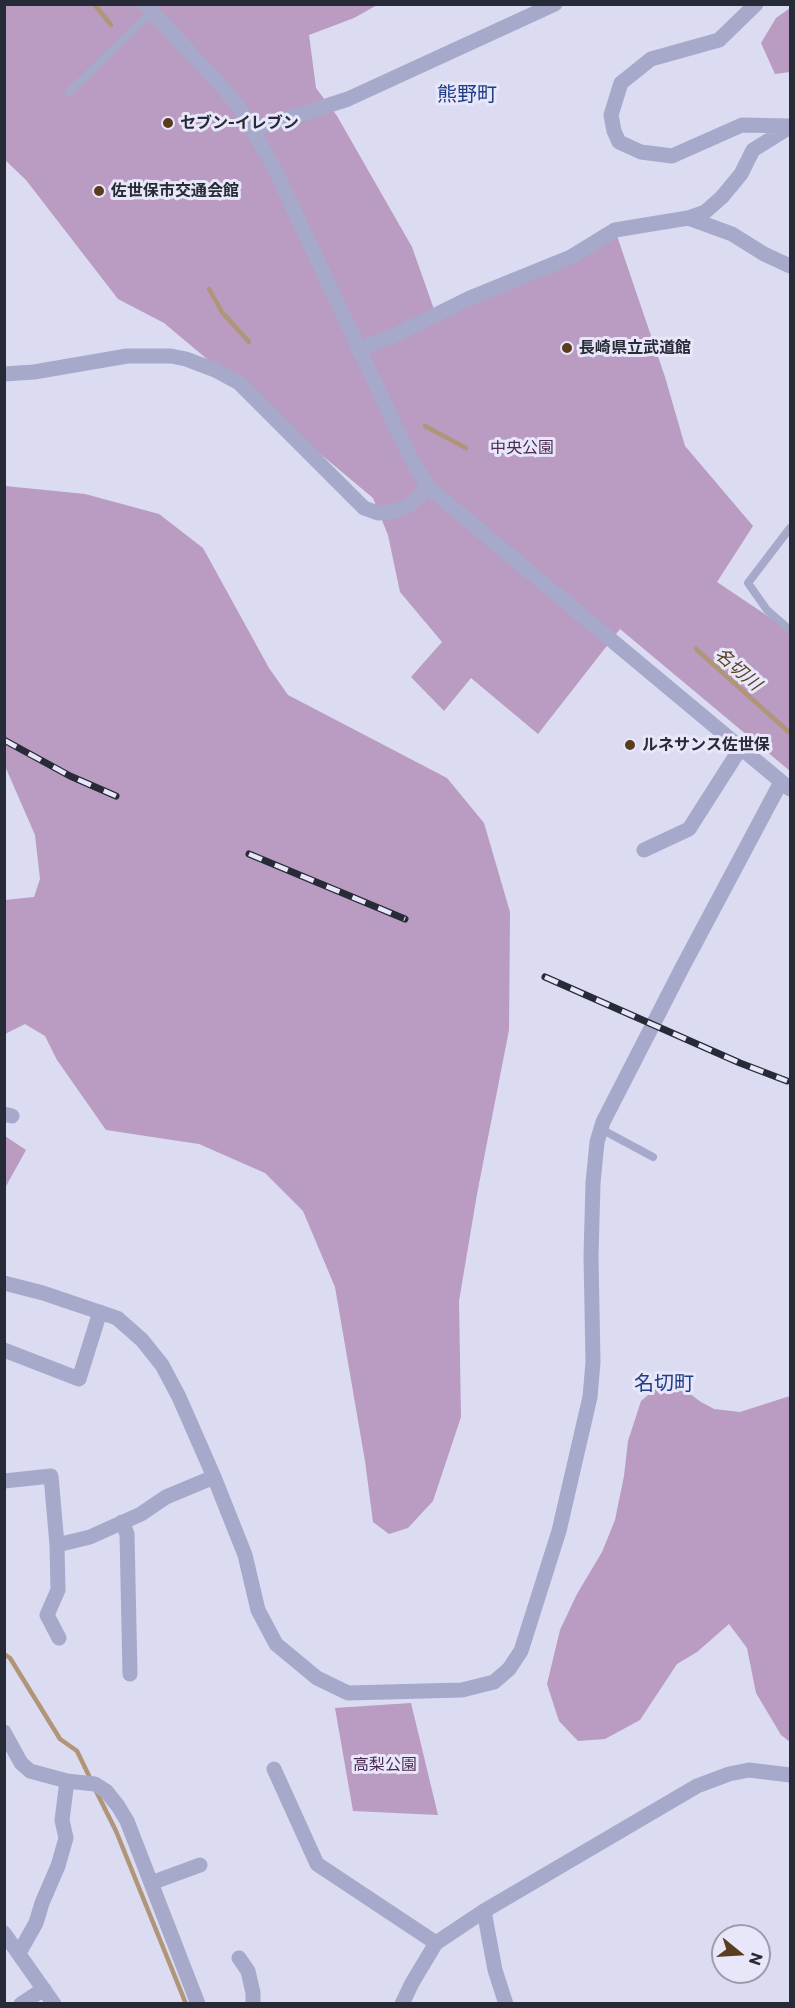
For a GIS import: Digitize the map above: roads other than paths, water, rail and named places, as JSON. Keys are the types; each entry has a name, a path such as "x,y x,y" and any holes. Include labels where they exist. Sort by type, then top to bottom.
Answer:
{"street":[{"path":"756,4 719,40 651,59 621,83 611,115 614,131 619,142 634,149 672,156 742,125 790,126"},
{"path":"253,130 348,99 547,6"},
{"path":"4,1283 43,1293 117,1318 142,1340 162,1365 179,1397 214,1477 245,1555 258,1610 276,1644 317,1678 348,1693 462,1690 494,1682 509,1669 521,1651 559,1531 590,1397 593,1362 591,1256 593,1183 597,1142 601,1129 623,1080 647,1039 682,968 786,786 428,487 409,455 276,172 253,130 239,107 224,89 148,8"},
{"path":"358,349 391,336 470,298 572,256 615,230 688,218 705,212 722,197 741,174 753,150 790,126"},
{"path":"688,218 732,234 764,254 790,266"},
{"path":"4,374 43,371 127,356 171,356 186,359 215,370 239,383 364,508 378,513 395,511 408,506 428,487"},
{"path":"644,850 689,829 740,748"},
{"path":"4,1350 79,1379 100,1312"},
{"path":"4,1480 51,1476 58,1590 47,1615 59,1638"},
{"path":"57,1545 90,1537 141,1514 166,1497 214,1477"},
{"path":"122,1522 127,1534 130,1674"},
{"path":"4,1732 21,1763 30,1772 67,1781 95,1784 106,1791 118,1806 127,1821 198,2004"},
{"path":"274,1769 317,1864 436,1943"},
{"path":"402,2004 436,1943 484,1911 697,1786 729,1774 749,1770 790,1775"},
{"path":"19,1953 36,1923 66,1838 62,1820 67,1781"},
{"path":"152,1883 200,1865"},
{"path":"484,1911 495,1970 506,2004"},
{"path":"4,1933 54,2004"},
{"path":"239,1958 248,1971 253,2004"},
{"path":"21,2004 44,1989"}],"lane":[{"path":"69,92 148,8"},
{"path":"790,528 748,583 766,610 790,630"},
{"path":"601,1129 653,1157"}],"waterway":[{"name":"名切川","path":"94,4 111,25"},
{"name":"名切川","path":"209,289 222,312 249,342"},
{"name":"名切川","path":"425,426 466,448"},
{"name":"名切川","path":"696,649 790,733"},
{"path":"4,1654 10,1658 60,1739 77,1751 91,1780"},
{"path":"96,1791 116,1831 186,2004"}],"railway":[{"path":"4,740 70,776 116,796"},
{"path":"249,854 405,919"},
{"path":"545,977 740,1063 787,1081"}],"place":[{"name":"セブン-イレブン","path":"168,123"},
{"name":"佐世保市交通会館","path":"99,191"},
{"name":"長崎県立武道館","path":"567,348"},
{"name":"ルネサンス佐世保","path":"630,745"}],"district":[{"name":"熊野町","path":"467,94"},
{"name":"名切町","path":"664,1383"}],"park label":[{"name":"中央公園","path":"522,448"},
{"name":"高梨公園","path":"385,1765"}]}
